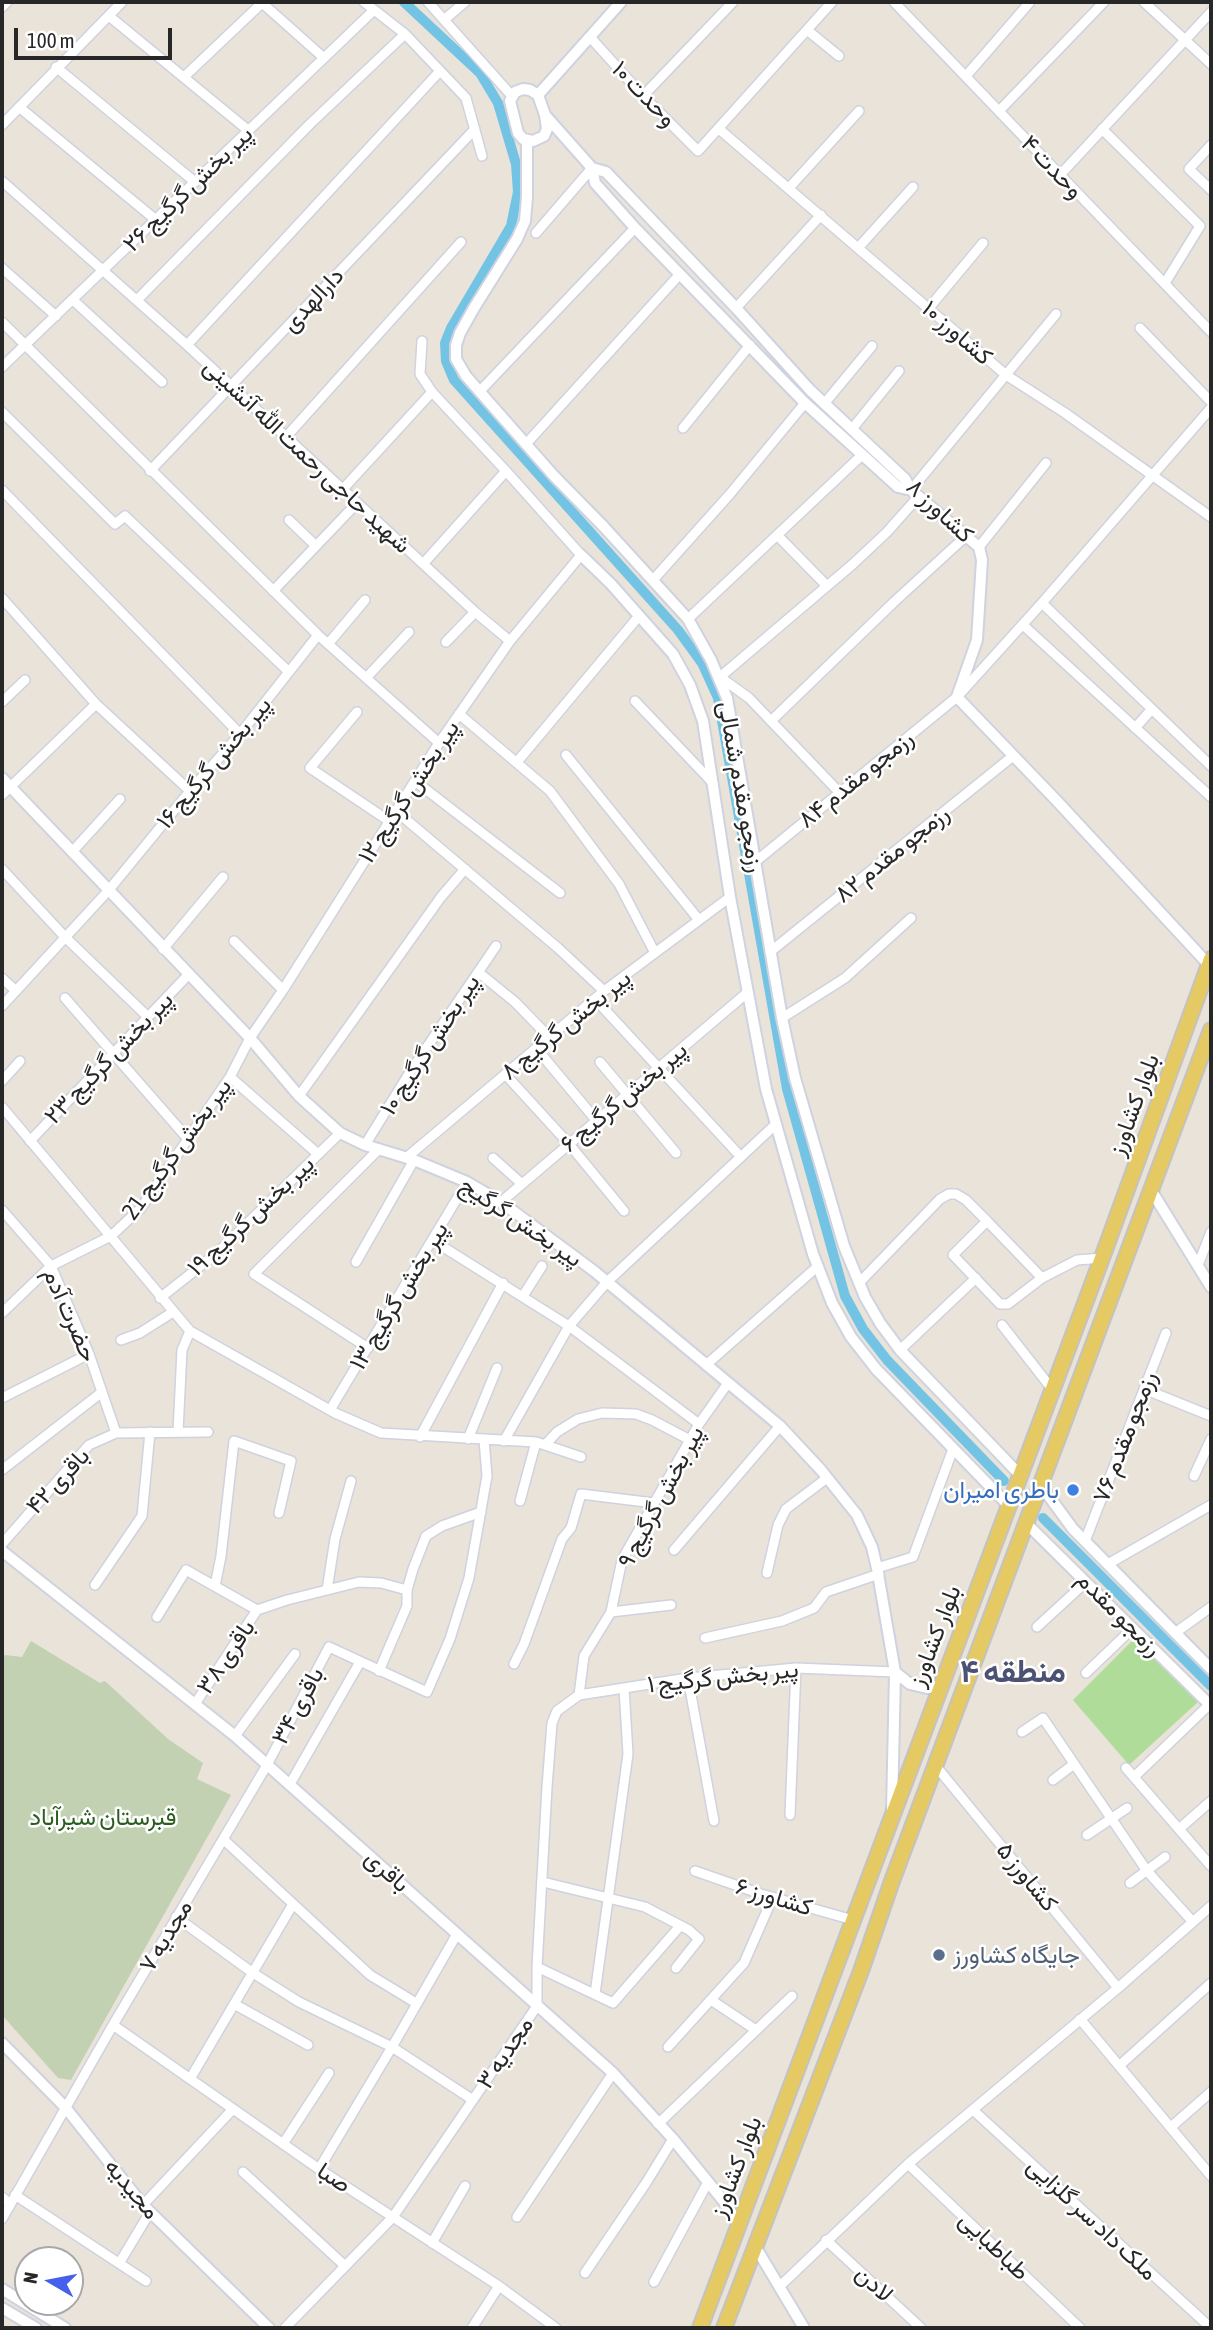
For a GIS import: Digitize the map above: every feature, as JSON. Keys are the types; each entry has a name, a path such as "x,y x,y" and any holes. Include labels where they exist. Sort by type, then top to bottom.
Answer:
{"main road":[{"name":"بلوار کشاورز","path":"700,2328 1102,1258 1210,962"},
{"name":"بلوار کشاورز","path":"724,2328 861,1970 935,1765 1211,1030"},
{"path":"1052,1389 1073,1397"}],"street":[{"path":"2,7 7,2"},
{"path":"2,125 122,2"},
{"path":"184,77 261,2 324,58"},
{"path":"364,2 405,34 466,98 482,156"},
{"path":"428,2 512,96"},
{"path":"445,19 465,2"},
{"path":"538,95 621,2"},
{"path":"643,96 733,2"},
{"path":"719,129 832,2"},
{"name":"وحدت ۴","path":"894,2 1211,332"},
{"path":"966,76 1030,2"},
{"path":"999,111 1104,2"},
{"path":"1144,2 1211,64"},
{"name":"پیر بخش گرگیج ۲۶","path":"2,367 374,10"},
{"path":"1060,174 1211,12"},
{"path":"109,16 249,131"},
{"path":"807,30 839,56"},
{"path":"137,300 310,124 405,34"},
{"name":"وحدت ۱۰","path":"590,37 643,96 698,151 719,129"},
{"path":"56,67 195,182"},
{"path":"187,345 440,71"},
{"path":"523,89 538,95 547,129 544,136 527,141 518,134 510,102 514,92 523,89"},
{"path":"19,107 156,220"},
{"path":"789,188 859,111"},
{"path":"545,115 592,168 595,183 635,228 805,402 898,487 915,493"},
{"name":"دارالهدی","path":"150,471 475,129"},
{"name":"کشاورز ۱۰","path":"719,129 1006,375 1211,517"},
{"path":"1102,129 1200,226 1165,283"},
{"name":"رزمجو مقدم شمالی","path":"527,141 525,221 517,239 474,308 456,345 456,359 466,376 526,444 688,619 720,677 733,727 770,952 795,1078 844,1247 880,1323 900,1350 1020,1475"},
{"path":"1211,145 1189,169 1211,190"},
{"path":"536,233 592,168"},
{"name":"کشاورز ۸","path":"592,168 606,172 824,404 905,479 915,493 979,547 982,560 977,640 957,697"},
{"name":"شهید حاجی رحمت الله آنشینی","path":"2,181 187,345 475,612 510,641"},
{"path":"858,248 913,187"},
{"path":"736,308 821,215"},
{"path":"480,391 635,228"},
{"path":"286,437 461,242"},
{"path":"928,309 983,243"},
{"path":"2,268 55,316"},
{"path":"526,444 680,274"},
{"path":"73,300 162,382"},
{"path":"839,792 749,698 720,677 887,532 1006,375 1056,314"},
{"path":"2,322 318,635 439,743"},
{"path":"1140,328 1211,402"},
{"path":"422,341 419,374 432,393 673,654 690,685 703,721 730,897 766,1089 818,1266 832,1303 851,1337 876,1370 1009,1506"},
{"path":"683,428 750,345"},
{"path":"824,404 872,346"},
{"path":"852,429 899,371"},
{"path":"343,489 432,393"},
{"path":"653,580 730,494 805,402"},
{"name":"رزمجو مقدم ۸۴","path":"755,862 957,697 1211,408"},
{"path":"2,412 115,524 125,516 289,672"},
{"path":"688,619 871,447"},
{"path":"979,547 1046,463"},
{"path":"423,564 506,471"},
{"path":"2,490 240,734"},
{"path":"273,591 358,503"},
{"path":"289,520 316,546"},
{"path":"777,535 826,586"},
{"path":"771,721 965,537"},
{"name":"پیر بخش گرگیج ۱۲","path":"250,1038 284,990 439,743 510,641 581,555"},
{"path":"2,598 96,704 190,791"},
{"path":"328,643 365,600"},
{"path":"1042,603 1211,766"},
{"path":"446,642 475,612"},
{"path":"517,762 639,616"},
{"path":"1023,625 1211,797"},
{"path":"366,678 409,632"},
{"name":"پیر بخش گرگیج ۱۶","path":"2,1006 108,891 240,734 318,635"},
{"path":"2,702 25,680"},
{"path":"957,697 1210,962"},
{"path":"635,701 713,783"},
{"path":"4,787 96,704"},
{"path":"1135,728 1152,709"},
{"path":"357,712 310,768 389,821"},
{"path":"459,714 550,791 619,884 655,953"},
{"path":"566,755 699,920"},
{"name":"رزمجو مقدم ۸۲","path":"770,952 1013,757"},
{"path":"415,781 560,893"},
{"name":"پیر بخش گرگیج","path":"4,787 72,852 250,1038 299,1096 340,1133 365,1145 410,1159 467,1182 501,1202 607,1282 780,1426 827,1478 857,1515 872,1548 878,1571 895,1672 892,1815"},
{"path":"72,852 120,799"},
{"path":"396,811 558,948 604,991"},
{"path":"2,869 65,937 148,1017"},
{"path":"299,1096 441,897 465,870"},
{"path":"163,949 223,877"},
{"name":"پیر بخش گرگیج ۸","path":"410,1159 604,991 730,897"},
{"path":"782,1018 845,978 911,918"},
{"path":"234,941 284,990"},
{"name":"پیر بخش گرگیج ۱۰","path":"365,1145 410,1072 496,946"},
{"path":"478,972 515,1002 549,1037"},
{"name":"پیر بخش گرگیج ۲۳","path":"30,1140 188,975"},
{"path":"2,978 16,991"},
{"name":"پیر بخش گرگیج ۶","path":"501,1202 748,992"},
{"path":"65,998 188,1139"},
{"path":"595,999 741,1157"},
{"name":"پیر بخش گرگیج 21","path":"2,1313 51,1266 111,1236 141,1208 230,1077 250,1038"},
{"path":"536,1048 596,1120"},
{"path":"2,1081 20,1061"},
{"path":"600,1062 676,1153"},
{"path":"505,1074 569,1143 624,1211"},
{"path":"230,1077 318,1154"},
{"path":"2,1107 190,1331 330,1410 381,1433 541,1443 581,1457"},
{"path":"505,1441 569,1326 607,1282 776,1124"},
{"name":"پیر بخش گرگیج ۱۹","path":"160,1298 217,1253 340,1133"},
{"path":"368,1348 254,1274 379,1149"},
{"path":"493,1158 522,1184"},
{"path":"356,1262 410,1159"},
{"name":"پیر بخش گرگیج ۱۳","path":"330,1410 467,1182"},
{"path":"1151,1190 1211,1287"},
{"path":"859,1282 940,1199 949,1194 966,1200 1042,1278"},
{"name":"حضرت آدم","path":"2,1210 51,1266 89,1354 116,1433"},
{"path":"987,1221 953,1255 1000,1304 1008,1304 1042,1278 1077,1260 1102,1258"},
{"path":"1198,1265 1211,1232"},
{"path":"432,1240 569,1326 699,1424"},
{"path":"523,1296 542,1266"},
{"path":"706,1365 818,1266"},
{"path":"900,1350 976,1278"},
{"path":"420,1437 503,1283"},
{"path":"121,1340 139,1333 173,1312"},
{"path":"1002,1325 1052,1389"},
{"path":"178,1432 182,1350 190,1331"},
{"name":"رزمجو مقدم ۷۶","path":"1085,1541 1166,1333"},
{"path":"2,1398 89,1354"},
{"path":"468,1439 497,1368"},
{"name":"پیر بخش گرگیج ۹","path":"579,1695 584,1656 611,1612 621,1560 699,1424 728,1383"},
{"path":"1144,1388 1211,1416"},
{"path":"2,1470 103,1392"},
{"path":"520,1502 541,1443 578,1419 601,1413 636,1414 690,1440"},
{"path":"674,1550 780,1426"},
{"path":"95,1585 142,1516 150,1432"},
{"name":"باقری ۴۲","path":"2,1544 89,1445 116,1433 208,1432"},
{"path":"1194,1476 1211,1439"},
{"path":"290,1784 359,1662 427,1692 450,1639 469,1578 487,1476 484,1440"},
{"path":"215,1586 234,1441 291,1461 279,1513"},
{"path":"705,1638 782,1621 814,1608 826,1592 913,1557 953,1449"},
{"path":"766,1573 778,1525 786,1509 827,1478"},
{"path":"327,1590 335,1539 351,1481"},
{"name":"رزمجو مقدم","path":"1040,1484 1056,1509 1085,1541 1211,1669"},
{"path":"514,1664 524,1644 562,1539 571,1528 581,1494 654,1503"},
{"path":"1108,1564 1211,1505"},
{"path":"379,1671 407,1606 407,1590 426,1536 442,1526 481,1512"},
{"name":"رزمجو مقدم","path":"1026,1523 1210,1705"},
{"name":"باقری","path":"2,1551 234,1736 612,2073 673,2138 726,2204 739,2225"},
{"path":"158,1617 186,1570 257,1610 359,1582 382,1583 407,1590"},
{"path":"1037,1627 1086,1582"},
{"path":"611,1612 671,1605"},
{"path":"1175,1633 1211,1607"},
{"name":"باقری ۳۸","path":"195,1704 257,1610"},
{"path":"1086,1672 1133,1628"},
{"name":"باقری ۳۴","path":"267,1765 329,1647 359,1662"},
{"path":"234,1736 295,1654"},
{"path":"790,1815 796,1668"},
{"name":"پیر بخش گرگیج ۱","path":"557,1711 579,1695 688,1678 796,1668 895,1672"},
{"path":"895,1672 910,1684 927,1688 941,1686"},
{"path":"688,1678 714,1821"},
{"path":"595,1994 628,1754 624,1688"},
{"path":"1134,1777 1210,1705"},
{"name":"مجدیه ۳","path":"285,2328 393,2217 537,2006 537,1966 552,1723 557,1711"},
{"path":"1022,1732 1043,1718 1147,1871 1193,1922"},
{"path":"1053,1780 1074,1764"},
{"name":"مجدیه ۷","path":"2,2219 267,1765"},
{"name":"کشاورز ۵","path":"935,1765 1118,1988"},
{"path":"1126,1768 1211,1867"},
{"path":"1179,1829 1211,1801"},
{"path":"1087,1835 1127,1808"},
{"path":"223,1839 370,1975 416,2003"},
{"path":"1130,1883 1165,1857"},
{"name":"کشاورز ۶","path":"695,1871 853,1920"},
{"path":"543,1882 645,1908 680,1926 699,1939 676,1968"},
{"path":"668,2048 744,1963 773,1897"},
{"path":"190,2079 293,1904"},
{"path":"779,2287 826,2239 908,2164 1118,1988 1211,1906"},
{"path":"176,1917 253,1973 299,2002 392,2047 473,2100"},
{"path":"537,1966 613,2003 680,1926"},
{"path":"319,2169 457,1934"},
{"path":"1119,2066 1211,1983"},
{"path":"658,2124 792,1996"},
{"path":"711,2000 756,2030"},
{"path":"234,2004 308,2045"},
{"path":"1080,2020 1211,2176"},
{"name":"صبا","path":"113,2025 319,2169 499,2286 556,2328"},
{"name":"مجیدیه","path":"2,2043 65,2107 147,2209 269,2328"},
{"path":"284,2144 329,2073"},
{"path":"517,2217 612,2073"},
{"path":"1171,2127 1211,2092"},
{"path":"120,2262 147,2209 233,2109"},
{"name":"ملک داد سر گلزایی","path":"973,2110 1211,2328"},
{"path":"585,2273 673,2138"},
{"name":"طباطبایی","path":"908,2164 1080,2328"},
{"path":"243,2172 344,2265"},
{"path":"654,2282 708,2182"},
{"path":"432,2243 465,2186"},
{"path":"2,2196 120,2262 146,2281"},
{"name":"لادن","path":"826,2239 921,2328"},
{"path":"755,2246 804,2328"},
{"path":"472,2328 499,2286"},
{"path":"2,2289 65,2328"},
{"path":"2,2308 36,2328"}],"green space":[{"path":"1135,1638 1198,1702 1129,1765 1073,1700"},
{"name":"قبرستان شیرآباد","path":"31,1641 100,1683 105,1681 168,1739 203,1763 197,1779 231,1795 71,2080 58,2078 2,2015 2,1659 5,1655 22,1657"}],"waterway":[{"path":"404,2 480,73 498,103 516,164 518,192 511,226 451,328 445,343 446,361 454,380 678,630 702,663 718,698 787,1089 845,1296 863,1329 887,1360 1004,1481"},
{"path":"1043,1518 1211,1686"}],"place":[{"name":"باطری امیران","path":"1073,1490"},
{"name":"جایگاه کشاورز","path":"939,1955"}],"district":[{"name":"منطقه ۴","path":"1013,1672"}]}
